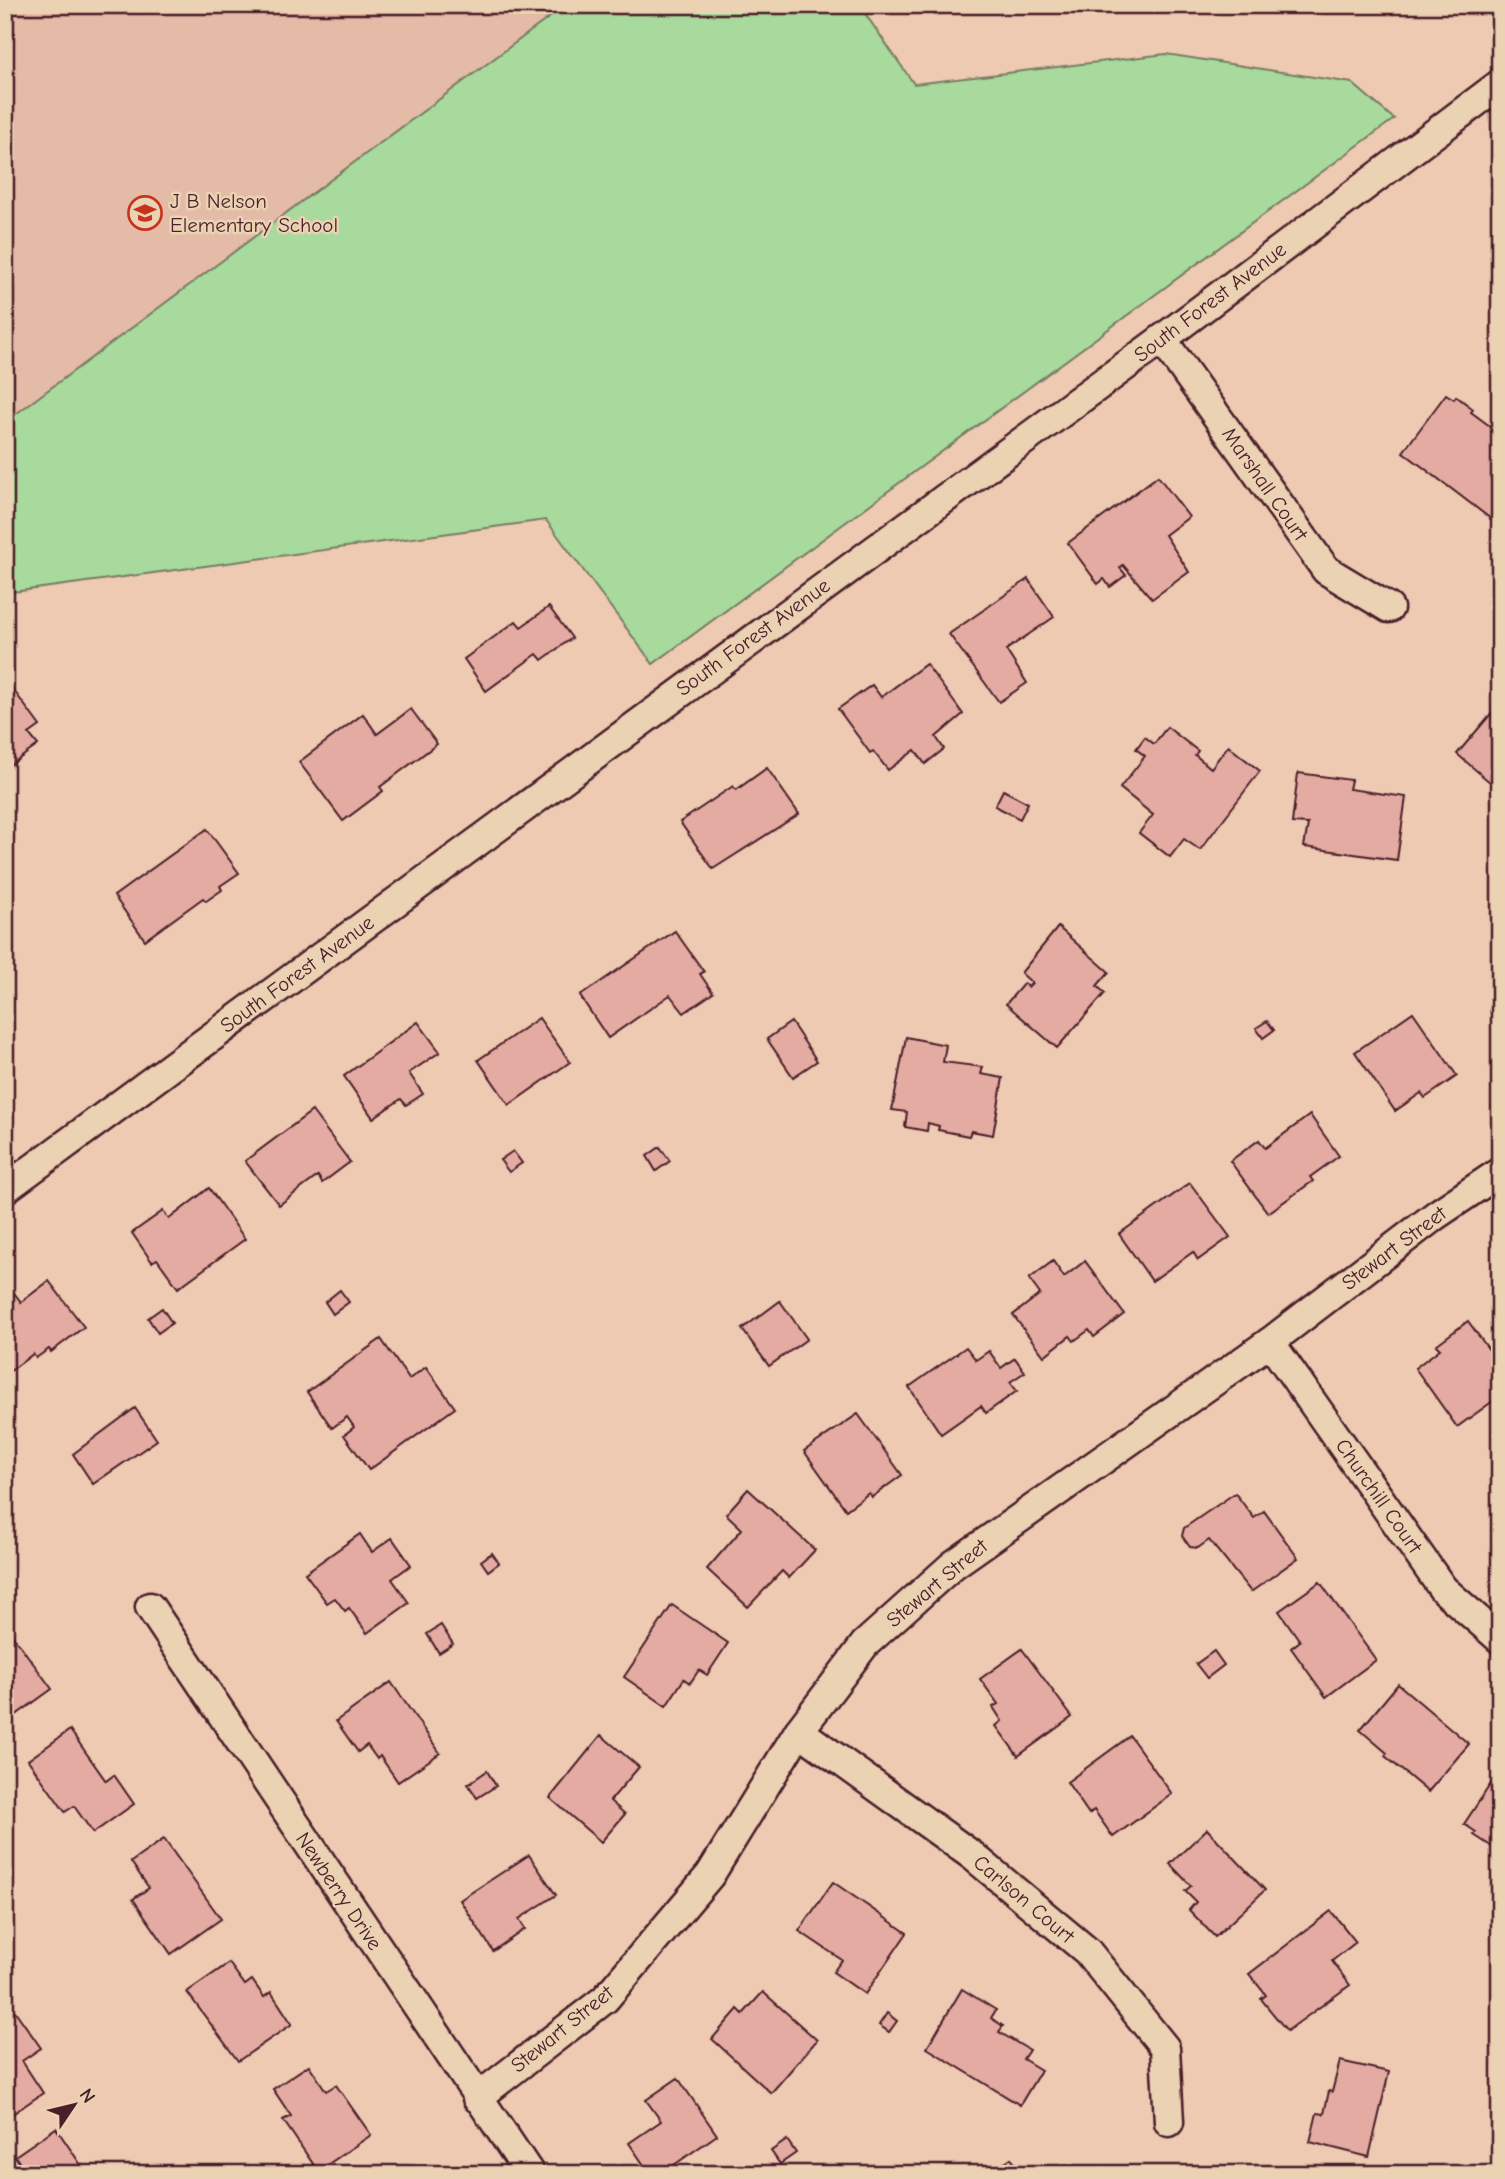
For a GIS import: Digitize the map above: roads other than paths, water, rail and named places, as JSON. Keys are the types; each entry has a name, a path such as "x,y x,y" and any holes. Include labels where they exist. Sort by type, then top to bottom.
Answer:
{"street":[{"name":"South Forest Avenue","path":"5,1189 1162,339 1500,84"},
{"name":"Marshall Court","path":"1162,339 1326,570 1389,608"},
{"name":"Stewart Street","path":"477,2098 605,1999 710,1875 799,1731 866,1644 953,1565 1270,1342 1437,1215 1500,1172"},
{"name":"Churchill Court","path":"1270,1342 1443,1589 1500,1639"},
{"name":"Newberry Drive","path":"150,1607 530,2174"},
{"name":"Carlson Court","path":"799,1731 973,1856 1087,1951 1165,2048 1170,2122"}],"place":[{"name":"J B Nelson Elementary School","path":"145,213"}]}
